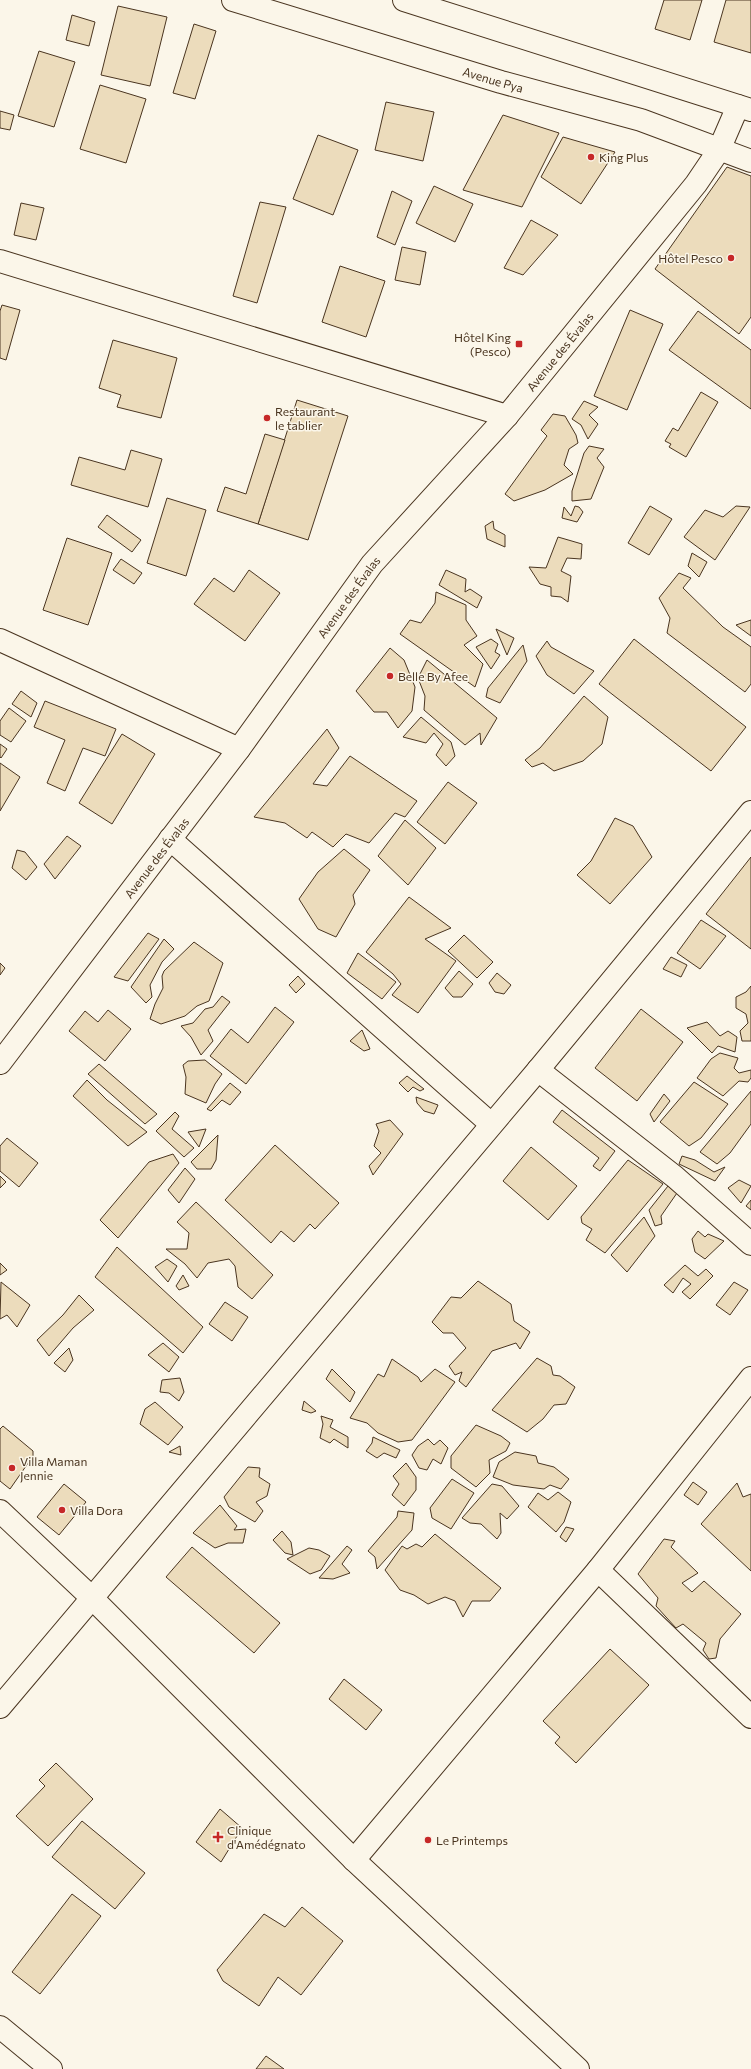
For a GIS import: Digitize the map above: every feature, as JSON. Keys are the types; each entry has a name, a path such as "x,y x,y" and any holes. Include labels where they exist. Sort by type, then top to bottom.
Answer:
{"street":[{"name":"Avenue Pya","path":"234,0 501,82 641,120 751,161"},
{"path":"404,0 745,108"},
{"name":"Avenue des Évalas","path":"0,1063 239,749 372,564 507,416 696,184 745,108"},
{"path":"0,261 507,416"},
{"path":"0,640 239,749"},
{"path":"0,1707 91,1597 538,1070 751,812"},
{"path":"170,839 491,1124"},
{"path":"538,1070 674,1177 751,1244"},
{"path":"354,1860 598,1570 751,1378"},
{"path":"0,1511 91,1597 354,1860 578,2069"},
{"path":"598,1570 751,1717"},
{"path":"0,2026 50,2069"}],"building":[{"path":"664,0 702,0 690,40 655,29"},
{"path":"726,0 751,0 751,53 714,42"},
{"path":"118,6 167,17 150,86 101,75"},
{"path":"72,15 95,22 89,46 66,40"},
{"path":"194,24 216,31 195,99 173,93"},
{"path":"39,51 75,62 54,127 18,116"},
{"path":"100,85 146,99 126,163 80,149"},
{"path":"386,102 434,112 423,161 375,150"},
{"path":"0,111 14,115 10,130 0,128"},
{"path":"503,115 559,133 522,207 463,190"},
{"path":"318,135 358,150 333,215 293,199"},
{"path":"563,137 615,152 581,204 541,177"},
{"path":"727,167 751,176 751,317 739,334 655,269"},
{"path":"434,186 473,204 455,242 416,223"},
{"path":"392,191 412,201 395,245 377,237"},
{"path":"260,202 286,207 257,303 233,296"},
{"path":"21,203 44,208 36,240 14,235"},
{"path":"531,220 558,235 523,275 504,268"},
{"path":"402,247 426,252 420,285 395,280"},
{"path":"340,266 385,281 366,337 322,322"},
{"path":"2,305 20,310 6,360 0,358 0,311"},
{"path":"630,310 663,324 627,410 594,396"},
{"path":"698,311 751,350 751,409 669,350"},
{"path":"113,340 177,358 161,418 117,407 121,395 99,388"},
{"path":"701,392 718,402 686,457 669,447 671,444 665,441 673,428 678,431"},
{"path":"297,400 348,416 308,540 258,524"},
{"path":"584,401 598,407 589,415 598,424 588,439 581,425 572,419"},
{"path":"553,414 565,416 576,435 578,443 569,449 564,465 573,474 545,490 514,501 505,494 547,436 541,430"},
{"path":"265,434 285,440 258,524 217,511 225,487 246,494"},
{"path":"589,446 604,449 597,458 604,467 591,499 572,501 572,491 584,453"},
{"path":"131,450 162,459 148,507 71,485 79,457 125,470"},
{"path":"167,498 206,510 186,576 147,563"},
{"path":"575,506 579,507 583,512 577,522 562,518 564,507 571,516"},
{"path":"650,506 672,519 649,555 628,543"},
{"path":"736,506 750,507 715,560 684,537 705,510 723,517"},
{"path":"107,515 141,540 132,552 98,527"},
{"path":"493,521 494,529 505,535 505,547 487,539 485,526"},
{"path":"558,537 582,544 581,559 567,558 561,571 571,576 568,602 561,597 551,596 551,587 540,584 529,567 546,568"},
{"path":"67,538 112,553 88,625 43,610"},
{"path":"692,553 707,562 699,577 688,566"},
{"path":"121,559 142,573 134,584 113,570"},
{"path":"249,570 280,593 245,641 194,604 214,578 234,592"},
{"path":"446,570 466,579 465,592 470,589 482,597 477,608 439,585"},
{"path":"679,573 691,578 683,588 723,627 751,647 751,684 745,692 667,633 670,618 659,598"},
{"path":"436,592 466,605 466,620 477,636 464,645 483,664 475,687 400,634 410,620 421,623 435,603"},
{"path":"751,620 751,636 736,625"},
{"path":"496,629 514,638 507,655"},
{"path":"491,639 498,644 495,652 500,655 491,669 476,647"},
{"path":"634,639 746,727 711,771 599,684"},
{"path":"547,641 551,647 594,671 574,694 547,675 536,656"},
{"path":"523,645 527,661 500,703 486,697 488,688"},
{"path":"390,648 404,660 415,687 412,711 398,728 387,712 374,712 356,691"},
{"path":"427,660 497,718 481,745 480,733 465,745 424,710 425,696 418,678"},
{"path":"21,691 37,703 31,717 12,704"},
{"path":"584,696 608,717 602,744 583,761 554,771 543,763 532,767 525,760 540,748"},
{"path":"45,701 116,729 105,756 83,748 65,791 47,783 65,740 34,727"},
{"path":"9,708 26,721 11,742 0,735 0,721"},
{"path":"421,717 451,742 455,756 446,766 436,755 443,744 434,733 426,743 403,737"},
{"path":"327,729 339,748 313,784 327,786 350,756 417,801 405,817 395,813 369,843 346,834 333,847 312,832 307,838 285,823 254,817"},
{"path":"122,734 155,754 112,824 79,803"},
{"path":"0,744 7,749 1,758 0,757"},
{"path":"0,763 20,777 0,811"},
{"path":"448,782 477,803 445,844 417,822"},
{"path":"615,818 633,826 652,857 610,904 577,875 591,861"},
{"path":"405,820 436,848 408,885 378,856"},
{"path":"67,836 81,846 55,879 44,864"},
{"path":"344,849 370,870 353,895 355,904 336,937 318,929 299,899 318,872"},
{"path":"17,850 25,852 37,867 26,880 12,868"},
{"path":"751,857 751,949 706,914"},
{"path":"409,897 451,928 425,939 456,961 418,1013 392,995 401,984 393,974 366,952"},
{"path":"701,920 726,936 700,969 677,953"},
{"path":"148,933 159,939 128,981 114,977"},
{"path":"464,935 493,962 477,978 448,951"},
{"path":"164,939 174,949 162,962 150,985 152,997 146,1003 131,987"},
{"path":"194,942 223,963 209,1001 197,1006 185,1016 161,1024 150,1019 163,988 162,976 164,971"},
{"path":"358,953 396,982 382,999 347,973"},
{"path":"671,957 687,965 681,977 663,969"},
{"path":"0,963 5,968 0,975"},
{"path":"459,971 473,984 462,997 453,997 445,988"},
{"path":"497,973 511,985 504,994 495,992 489,983"},
{"path":"298,976 305,984 296,993 289,985"},
{"path":"751,986 751,1041 742,1041 740,1031 748,1023 746,1014 736,1008 736,997 746,992"},
{"path":"222,996 230,1002 208,1030 213,1041 201,1055 191,1037 181,1026 193,1023 205,1009 213,1007"},
{"path":"275,1007 294,1022 246,1084 210,1056 231,1029 248,1043"},
{"path":"641,1009 683,1042 637,1101 595,1068"},
{"path":"108,1010 131,1029 105,1061 69,1031 85,1011 98,1022"},
{"path":"707,1022 720,1036 728,1031 737,1037 735,1052 718,1046 712,1053 687,1028"},
{"path":"362,1030 370,1049 364,1051 350,1041"},
{"path":"720,1053 738,1058 734,1068 739,1073 751,1070 751,1078 748,1082 739,1081 723,1096 697,1078 711,1059"},
{"path":"205,1060 222,1074 215,1084 206,1103 185,1094 186,1077 183,1065 188,1061"},
{"path":"99,1064 157,1114 145,1124 88,1074"},
{"path":"407,1076 424,1089 420,1091 413,1087 408,1092 399,1083"},
{"path":"87,1080 107,1100 147,1132 128,1146 73,1096"},
{"path":"694,1082 728,1104 701,1138 689,1146 660,1122"},
{"path":"230,1083 241,1092 230,1105 222,1100 211,1111 207,1109"},
{"path":"751,1091 751,1124 730,1153 717,1164 700,1152"},
{"path":"664,1094 670,1101 654,1122 650,1114"},
{"path":"416,1097 438,1105 434,1114 424,1111 417,1103"},
{"path":"562,1110 615,1151 600,1171 593,1166 599,1158 553,1122"},
{"path":"175,1112 179,1116 172,1129 194,1148 184,1157 156,1131"},
{"path":"390,1120 403,1134 373,1175 369,1166 381,1153 374,1146 379,1131 376,1124"},
{"path":"206,1129 199,1147 188,1132"},
{"path":"218,1135 216,1160 211,1169 197,1169 191,1162"},
{"path":"7,1138 38,1163 19,1187 0,1171 0,1146"},
{"path":"275,1145 339,1203 315,1229 310,1224 294,1242 281,1231 271,1243 225,1200"},
{"path":"531,1147 577,1186 548,1220 503,1181"},
{"path":"173,1154 179,1163 118,1238 100,1220 149,1162"},
{"path":"682,1156 695,1160 714,1172 725,1167 715,1181 679,1164"},
{"path":"628,1160 663,1184 605,1253 586,1240 592,1229 582,1223 581,1217"},
{"path":"185,1168 195,1179 179,1203 168,1190"},
{"path":"0,1176 6,1182 0,1188"},
{"path":"739,1180 751,1186 741,1203 728,1188"},
{"path":"668,1186 677,1193 661,1216 662,1224 655,1226 649,1210"},
{"path":"751,1200 751,1210 746,1206"},
{"path":"196,1202 273,1275 252,1299 238,1287 235,1266 229,1259 208,1263 197,1278 185,1264 166,1249 187,1249 189,1233 177,1222"},
{"path":"644,1217 655,1236 627,1272 611,1255"},
{"path":"698,1231 705,1237 708,1234 724,1241 705,1259 695,1252 692,1239"},
{"path":"117,1247 203,1327 183,1353 95,1277"},
{"path":"167,1259 177,1266 168,1282 155,1267"},
{"path":"0,1263 7,1270 0,1275"},
{"path":"685,1265 698,1276 706,1269 713,1276 690,1299 682,1292 691,1284 683,1278 673,1293 664,1285"},
{"path":"183,1275 189,1286 179,1290 176,1286"},
{"path":"478,1281 511,1304 514,1321 530,1332 520,1349 516,1343 492,1351 466,1387 459,1381 462,1372 455,1375 449,1366 466,1348 453,1333 443,1333 432,1322 451,1297 461,1298"},
{"path":"1,1282 30,1305 17,1327 7,1315 0,1319"},
{"path":"734,1282 748,1290 730,1315 716,1305"},
{"path":"79,1295 94,1310 73,1328 49,1356 37,1340 63,1315"},
{"path":"225,1302 248,1317 232,1341 209,1324"},
{"path":"163,1343 179,1357 169,1372 148,1355"},
{"path":"69,1348 73,1360 65,1372 54,1363"},
{"path":"537,1358 551,1366 553,1375 560,1376 575,1387 566,1404 554,1405 543,1419 527,1432 492,1410"},
{"path":"392,1359 418,1377 421,1382 435,1369 455,1382 412,1440 398,1442 378,1433 367,1423 350,1418 378,1374 384,1377"},
{"path":"332,1369 355,1392 350,1402 326,1379"},
{"path":"180,1378 184,1392 179,1401 169,1393 160,1392 162,1380"},
{"path":"304,1401 316,1411 311,1413 302,1410"},
{"path":"155,1402 183,1427 168,1445 140,1424 145,1409"},
{"path":"321,1416 333,1420 330,1427 348,1437 348,1448 334,1439 330,1443 320,1438 323,1424"},
{"path":"476,1425 501,1436 510,1443 506,1451 489,1460 490,1473 476,1487 451,1468 451,1456"},
{"name":"Villa Maman Jennie","path":"3,1426 33,1451 33,1456 10,1489 0,1481 0,1429"},
{"path":"373,1437 400,1450 396,1458 384,1453 377,1458 366,1451 372,1443"},
{"path":"428,1439 434,1445 440,1440 448,1448 441,1464 433,1459 427,1470 419,1468 412,1455 418,1446"},
{"path":"180,1446 181,1455 169,1452"},
{"path":"515,1452 536,1456 538,1463 554,1467 569,1479 561,1489 550,1485 544,1489 513,1485 493,1477 499,1462"},
{"path":"406,1463 416,1477 416,1490 404,1506 392,1495 399,1484 393,1476"},
{"path":"248,1467 260,1468 259,1477 270,1484 267,1496 256,1502 263,1511 255,1522 229,1507 224,1497"},
{"path":"452,1479 474,1493 451,1529 432,1518 430,1508"},
{"path":"693,1482 707,1492 698,1505 684,1495"},
{"path":"737,1483 743,1497 751,1494 751,1571 701,1524"},
{"name":"Villa Dora","path":"64,1484 86,1502 59,1535 37,1517"},
{"path":"492,1484 502,1486 519,1506 507,1519 500,1513 501,1533 497,1539 481,1524 470,1523 462,1518"},
{"path":"558,1492 571,1502 564,1522 556,1532 528,1507 538,1493 548,1500"},
{"path":"220,1505 237,1526 234,1530 246,1529 243,1543 228,1543 215,1548 193,1533"},
{"path":"398,1511 414,1513 412,1530 377,1569 375,1557 368,1551 397,1517"},
{"path":"566,1527 574,1529 566,1542 560,1537"},
{"path":"282,1531 291,1542 293,1555 285,1553 273,1540"},
{"path":"435,1534 501,1588 490,1601 472,1601 463,1617 455,1601 445,1597 428,1604 414,1595 400,1590 385,1570 402,1546 407,1549 416,1544 422,1547"},
{"path":"664,1539 675,1541 671,1547 698,1573 682,1583 692,1592 704,1581 741,1614 720,1639 716,1658 709,1659 703,1650 706,1643 683,1624 676,1628 656,1606 658,1598 638,1574"},
{"path":"347,1546 352,1550 342,1564 350,1573 333,1579 319,1578"},
{"path":"192,1547 280,1623 254,1653 166,1577"},
{"path":"309,1548 319,1550 330,1556 321,1570 310,1574 287,1559"},
{"path":"610,1649 649,1685 576,1763 555,1743 560,1737 543,1721"},
{"path":"344,1679 382,1710 366,1730 329,1699"},
{"path":"56,1763 93,1799 48,1846 16,1816 45,1786 39,1780"},
{"path":"220,1809 242,1828 221,1862 196,1842"},
{"path":"82,1821 145,1873 115,1909 52,1857"},
{"path":"72,1894 101,1916 40,1994 12,1972"},
{"path":"302,1907 343,1941 301,1995 278,1977 259,2006 223,1981 217,1970 264,1914 285,1927"},
{"path":"266,2056 284,2069 256,2069"}],"place":[{"name":"King Plus","path":"591,157"},
{"name":"Hôtel Pesco","path":"731,258"},
{"name":"Hôtel King (Pesco)","path":"519,344"},
{"name":"Restaurant le tablier","path":"267,418"},
{"name":"Belle By Afee","path":"390,676"},
{"name":"Villa Maman Jennie","path":"12,1468"},
{"name":"Villa Dora","path":"62,1510"},
{"name":"Clinique d'Amédégnato","path":"218,1837"},
{"name":"Le Printemps","path":"428,1840"}]}
